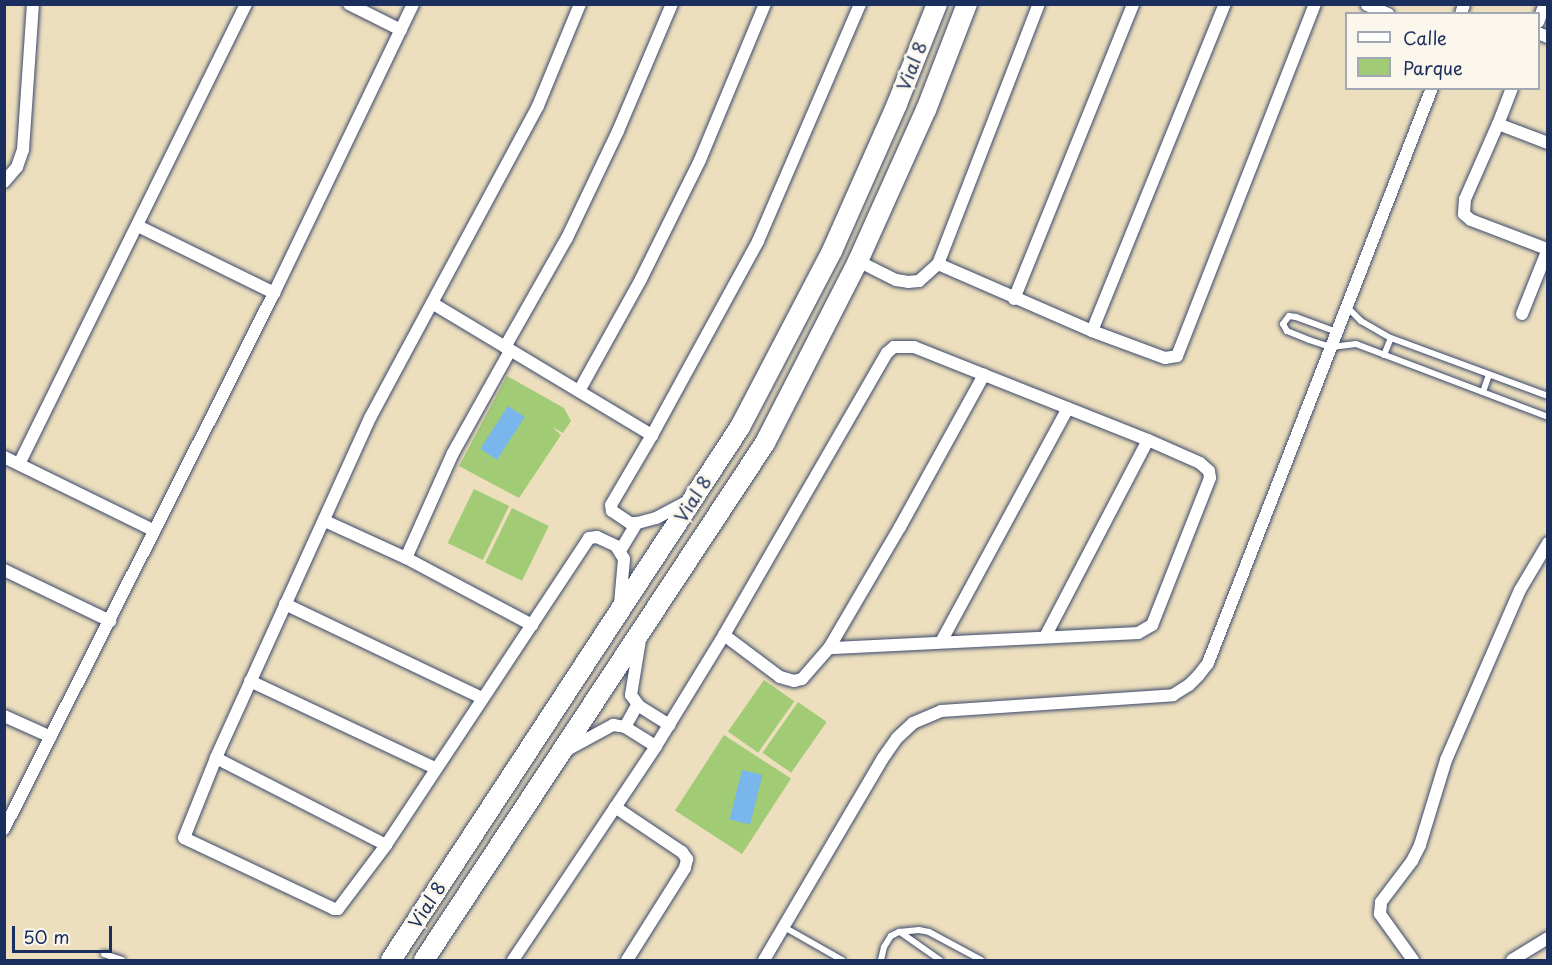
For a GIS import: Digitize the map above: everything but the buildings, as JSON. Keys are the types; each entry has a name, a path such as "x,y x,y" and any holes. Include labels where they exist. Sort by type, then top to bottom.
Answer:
{"main road":[{"name":"Vial 8","path":"391,960 740,426 832,251 897,104 937,4"},
{"name":"Vial 8","path":"424,960 765,443 858,261 926,110 967,4"}],"street":[{"path":"4,182 17,167 23,150 33,4"},
{"path":"19,464 246,4"},
{"path":"349,4 401,30"},
{"path":"4,830 274,293 413,4"},
{"path":"580,4 538,106 370,418 216,758 183,836 185,840 334,909 342,907 589,538 605,540 620,551 625,566 620,612"},
{"path":"405,558 453,453 567,238 618,131 672,4"},
{"path":"579,391 641,279 700,160 765,4"},
{"path":"693,498 656,518 637,523 630,523 612,511 611,505 758,241 860,4"},
{"path":"858,261 896,280 908,282 919,281 938,264 1039,4"},
{"path":"1014,299 1133,4"},
{"path":"1092,331 1225,4"},
{"path":"938,264 1092,331 1166,358 1177,356 1315,4"},
{"path":"1540,19 1545,4"},
{"path":"1367,5 1383,12"},
{"path":"764,960 883,758 897,738 913,723 941,711 1173,694 1189,685 1208,663 1431,90"},
{"path":"1511,90 1464,199 1464,214 1471,220 1547,249 1522,314"},
{"path":"1498,123 1548,143"},
{"path":"138,226 274,293"},
{"path":"432,303 652,435"},
{"path":"513,960 656,746 724,635 887,353 894,347 914,347 1148,440 1200,463 1209,471 1210,478 1152,625 1138,633 829,648"},
{"path":"724,635 780,677 794,681 802,679 829,648 900,527 984,375"},
{"path":"941,642 1068,408"},
{"path":"1045,637 1148,440"},
{"path":"4,457 153,530"},
{"path":"325,521 405,558 532,625"},
{"path":"620,551 637,523"},
{"path":"1413,960 1380,914 1381,902 1412,861 1420,845 1446,760 1520,590 1548,543"},
{"path":"4,570 110,621"},
{"path":"285,604 482,698"},
{"path":"642,630 631,695 638,704 669,725"},
{"path":"250,681 435,768"},
{"path":"625,727 638,704"},
{"path":"4,716 51,737"},
{"path":"562,753 605,727 613,725 625,727 656,746"},
{"path":"216,758 386,844"},
{"path":"615,807 682,852 687,859 685,868 627,960"},
{"path":"1512,960 1548,938"}],"lane":[{"path":"1347,307 1361,321 1390,338 1548,396"},
{"path":"1337,332 1296,317 1289,316 1283,324 1287,331 1331,347 1356,344 1548,417"},
{"path":"1384,355 1390,338"},
{"path":"1483,392 1489,375"},
{"path":"783,926 843,960"},
{"path":"899,932 940,960"},
{"path":"881,960 884,947 891,936 899,932 929,932 981,960"},
{"path":"104,954 122,960"}],"green space":[{"path":"507,376 564,408 571,421 563,433 552,427 561,435 519,498 459,466"},
{"path":"474,489 509,506 483,560 448,543"},
{"path":"512,508 549,526 522,581 485,563"},
{"path":"764,680 794,701 758,753 728,732"},
{"path":"798,702 827,722 791,773 762,753"},
{"path":"724,735 791,779 742,854 675,810"}],"water":[{"path":"508,406 525,417 497,460 480,449"},
{"path":"742,770 762,775 750,825 730,819"}]}
